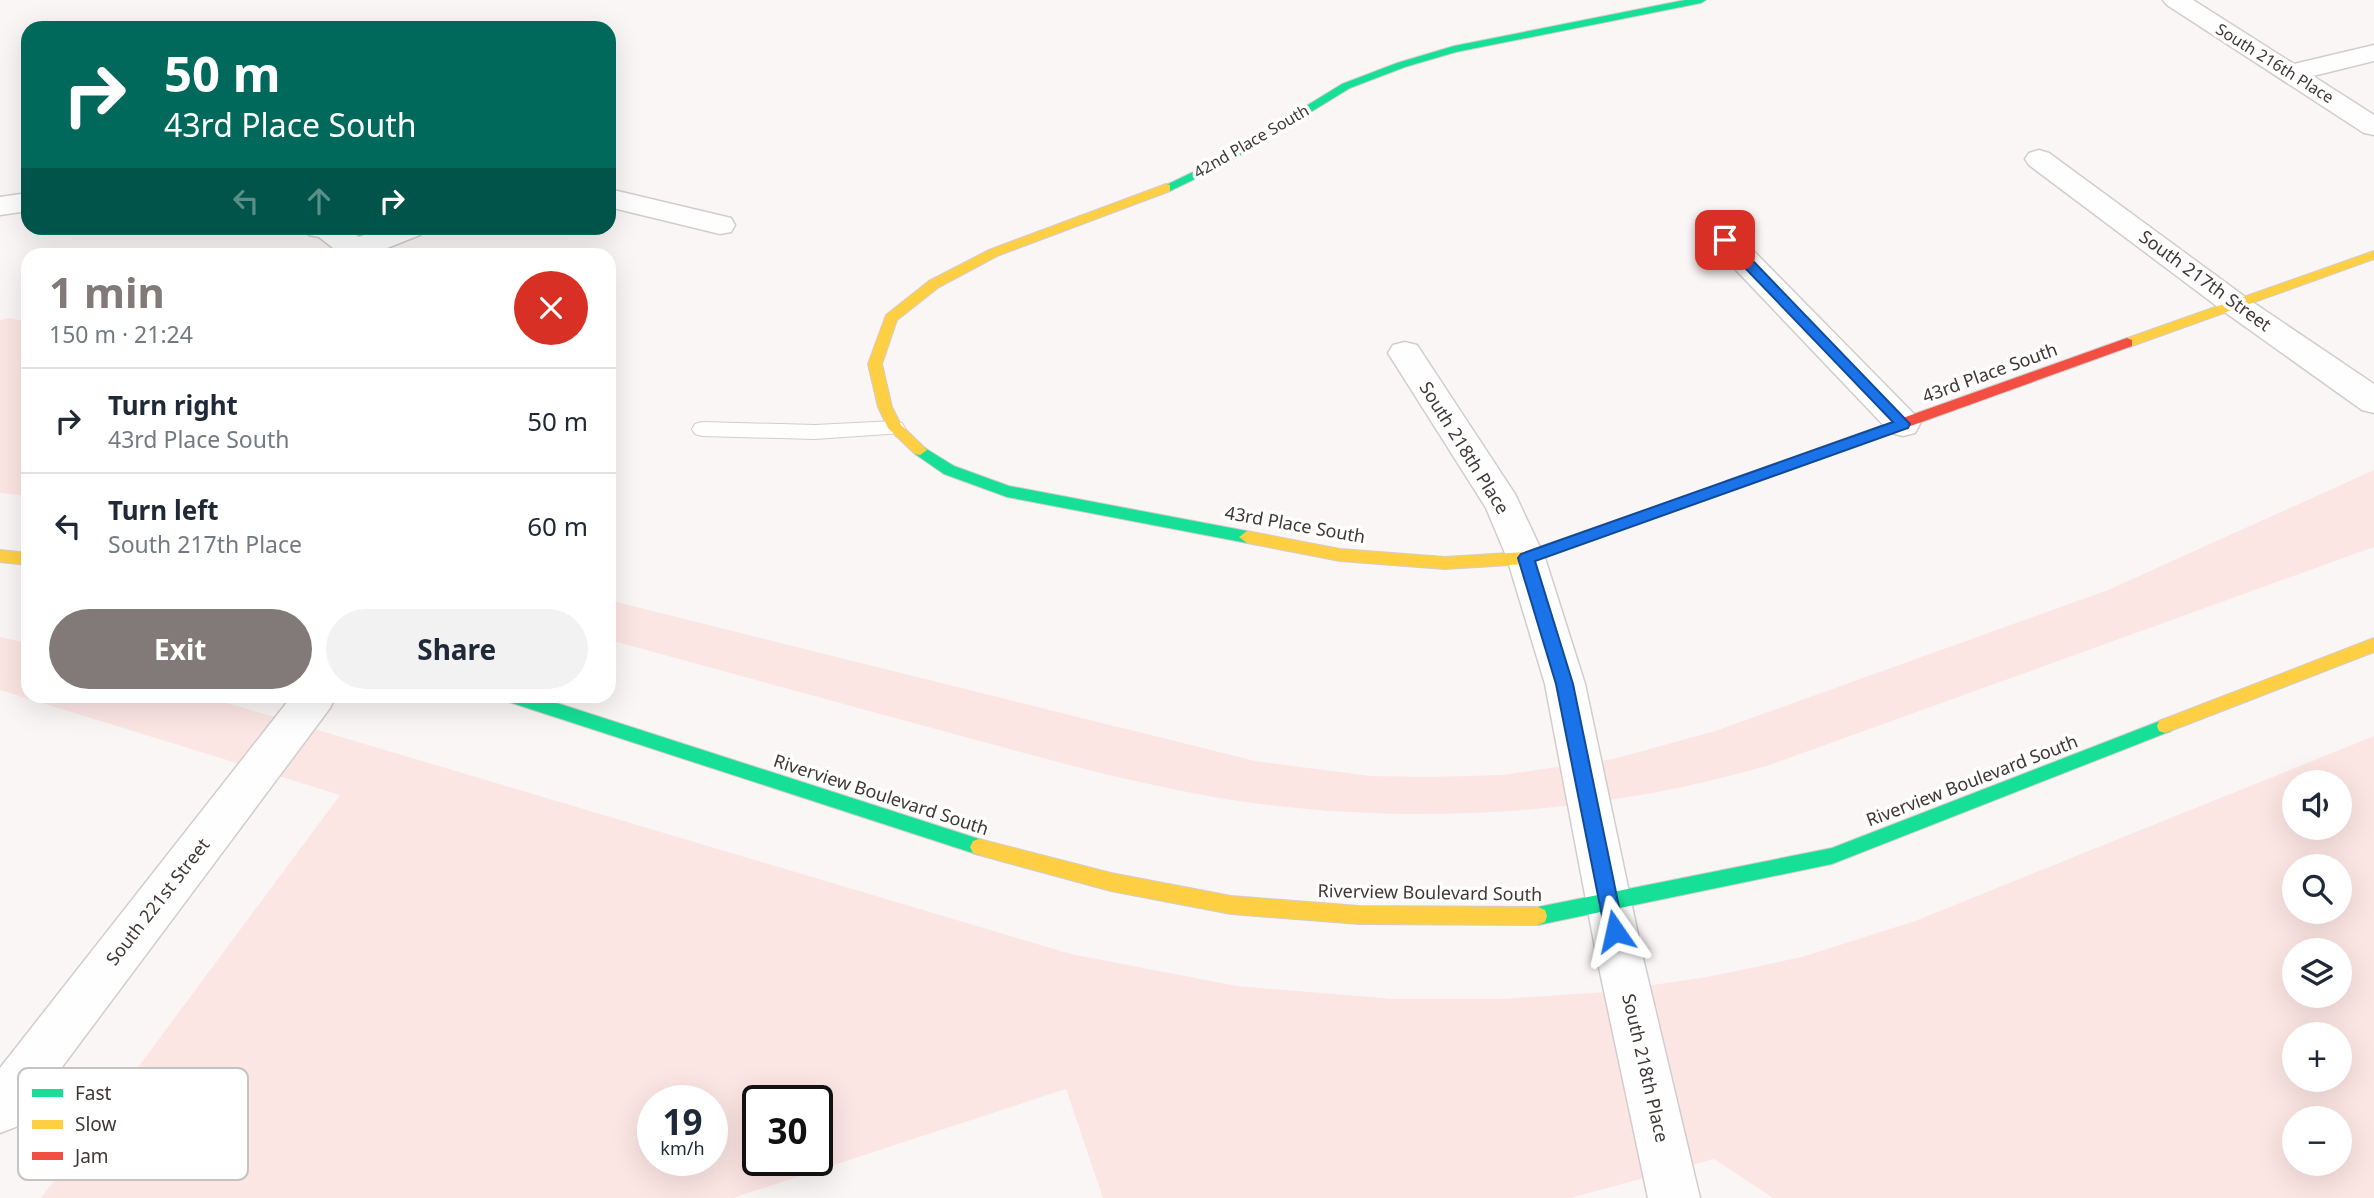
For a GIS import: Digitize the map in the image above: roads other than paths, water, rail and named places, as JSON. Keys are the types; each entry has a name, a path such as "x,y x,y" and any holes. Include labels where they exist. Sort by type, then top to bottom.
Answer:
{"street":[{"name":"42nd Place South","path":"879,387 875,364 891,318 934,285 993,253 1222,162 1346,86 1454,49 1701,0"},
{"name":"South 216th Place","path":"2175,0 2374,127"},
{"path":"2291,73 2374,53"},
{"name":"South 217th Street","path":"2039,159 2238,306 2374,401"},
{"path":"616,200 720,225"},
{"path":"0,206 21,203"},
{"path":"337,235 355,248"},
{"path":"369,248 395,235"},
{"path":"1725,240 1903,424"},
{"name":"43rd Place South","path":"879,387 895,428 920,450 948,470 1007,491 1340,555 1445,563 1526,558 2238,306 2374,255"},
{"name":"South 218th Place","path":"1405,353 1502,504 1526,558 1565,684 1609,904 1674,1198"},
{"path":"0,556 21,558"},
{"name":"Riverview Boulevard South","path":"534,703 992,851 1111,882 1231,905 1359,915 1533,917 1609,904 1832,856 2374,645"},
{"name":"South 221st Street","path":"31,1068 311,703"},
{"name":"South 221st Street","path":"0,1108 18,1085"}],"lane":[{"path":"702,429 815,432 895,428"}]}
